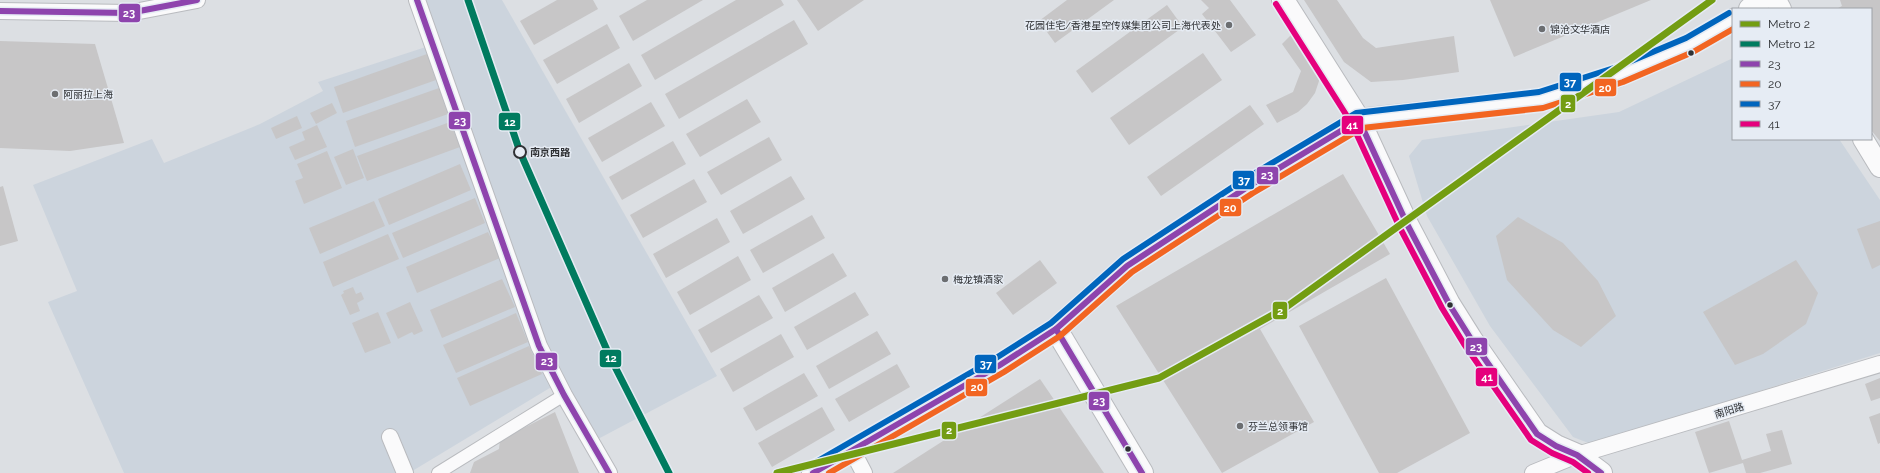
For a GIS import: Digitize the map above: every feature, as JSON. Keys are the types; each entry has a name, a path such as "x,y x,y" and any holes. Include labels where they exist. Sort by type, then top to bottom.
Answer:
{"main road":[{"path":"1283,0 1359,120 1407,224 1449,304 1471,339 1537,434 1556,446 1577,455 1601,473"},
{"path":"1751,8 1761,0"},
{"path":"812,473 1000,365 1056,329 1127,266 1249,186 1359,120 1541,100 1620,75 1690,45 1732,21"},
{"path":"1056,329 1142,473"}],"street":[{"path":"0,11 129,14 197,0"},
{"path":"417,0 539,346 564,395 609,473"},
{"path":"1864,140 1880,167"},
{"name":"南阳路","path":"1533,473 1577,455 1880,364"},
{"path":"438,473 564,395"},
{"path":"390,437 405,473"},
{"path":"852,450 864,473"}],"shaded area":[{"path":"426,0 502,0 717,376 598,439 545,344"},
{"path":"429,46 553,386 409,473 124,473 48,302 77,291 33,185 152,139 164,163 260,124 323,91 318,82"},
{"path":"1732,58 1732,140 1840,140 1880,200 1880,353 1591,444 1573,437 1490,326 1427,216 1409,156 1422,140 1619,112"}],"building":[{"path":"557,0 593,0 598,9 534,45 520,21"},
{"path":"647,0 703,0 633,41 619,16"},
{"path":"736,0 781,0 784,5 655,80 641,55"},
{"path":"797,0 864,0 818,31"},
{"path":"1067,0 1114,0 1055,43 1039,21"},
{"name":"花园住宅/香港星空传媒集团公司上海代表处","path":"1201,0 1230,0 1256,35 1231,52 1202,14 1209,8"},
{"path":"1304,0 1337,0 1363,38 1376,48 1454,36 1459,72 1403,80 1371,82 1344,62"},
{"name":"锦沧文华酒店","path":"1490,0 1651,0 1514,57"},
{"path":"1840,0 1880,0 1880,141 1872,131 1872,8 1838,8 1842,6"},
{"path":"1167,5 1183,27 1092,93 1076,71"},
{"path":"794,20 808,44 679,119 665,94"},
{"path":"607,24 620,48 557,84 543,60"},
{"path":"1298,28 1320,78 1315,93 1307,104 1298,112 1277,123 1266,105 1293,92 1301,71 1282,44"},
{"name":"阿丽拉上海","path":"0,41 95,44 124,143 70,151 0,148"},
{"path":"1203,53 1222,80 1129,145 1110,118"},
{"path":"427,54 436,80 343,113 334,87"},
{"path":"629,63 642,86 579,123 566,99"},
{"path":"439,88 448,114 355,147 346,121"},
{"path":"747,99 761,122 700,157 686,134"},
{"path":"651,102 665,126 602,162 588,138"},
{"path":"332,103 337,113 316,124 310,113"},
{"path":"1250,105 1264,124 1161,196 1147,177"},
{"path":"297,116 302,128 276,139 271,128"},
{"path":"450,122 460,147 367,181 357,156"},
{"path":"317,125 327,147 295,160 289,147 305,140 302,132"},
{"path":"769,137 782,160 721,195 707,172"},
{"path":"673,141 686,164 622,200 609,177"},
{"path":"353,149 364,178 346,185 334,157"},
{"path":"327,151 342,188 304,204 295,181 303,178 297,164"},
{"path":"460,164 471,190 389,225 378,199"},
{"path":"1343,174 1390,254 1260,329 1314,422 1222,473 1116,306"},
{"path":"791,176 805,199 743,234 730,211"},
{"path":"694,179 707,202 643,238 630,215"},
{"path":"3,186 18,241 0,246 0,187"},
{"path":"475,198 485,223 403,258 392,233"},
{"path":"374,201 385,226 320,254 309,228"},
{"path":"812,215 825,238 763,273 750,250"},
{"path":"1518,217 1563,243 1598,281 1616,316 1581,347 1553,330 1507,280 1496,236"},
{"path":"717,218 730,242 666,278 653,254"},
{"path":"1880,221 1880,265 1872,269 1857,229"},
{"path":"488,232 500,258 417,293 406,267"},
{"path":"388,234 399,259 333,287 323,262"},
{"path":"833,253 847,276 785,312 772,288"},
{"path":"738,256 751,280 690,315 677,292"},
{"path":"1040,260 1057,283 1013,315 996,293"},
{"path":"1796,260 1818,293 1806,324 1763,354 1735,365 1703,312"},
{"path":"1386,278 1470,433 1397,473 1379,473 1299,326"},
{"path":"502,279 515,307 442,338 430,310"},
{"path":"353,287 356,294 361,292 364,299 357,303 360,311 350,315 341,295 344,293 343,291"},
{"path":"855,292 869,315 807,350 794,327"},
{"path":"759,295 773,318 711,353 698,330"},
{"path":"410,302 423,331 414,335 412,332 398,339 386,313"},
{"path":"378,312 391,343 365,353 352,323"},
{"path":"516,313 528,342 456,373 443,345"},
{"path":"877,331 891,354 829,389 816,366"},
{"path":"781,334 794,357 733,392 720,369"},
{"path":"529,346 542,374 470,406 457,378"},
{"path":"897,364 910,387 849,422 835,399"},
{"path":"804,373 818,396 756,431 743,408"},
{"path":"1880,378 1880,398 1871,401 1865,384"},
{"path":"1040,379 1104,473 893,473"},
{"path":"822,407 835,430 772,467 758,443"},
{"path":"555,412 579,473 470,473 474,462 499,449 500,440"},
{"path":"1880,413 1880,443 1878,444 1869,417"},
{"path":"1729,421 1742,460 1771,451 1766,434 1782,430 1792,464 1760,473 1746,473 1743,463 1709,473 1695,432"}],"metro line":[{"name":"12","path":"468,0 520,152 610,357 669,473"},
{"name":"2","path":"777,473 1159,378 1285,308 1712,0"}],"transit line":[{"name":"23","path":"0,11 129,13 197,0"},
{"name":"23","path":"417,0 539,346 564,395 609,473"},
{"name":"41","path":"1276,4 1352,124 1400,228 1442,308 1464,344 1531,440 1552,453 1573,462 1588,473"},
{"name":"37","path":"809,466 996,358 1051,323 1123,259 1245,179 1356,113 1539,92 1617,67 1686,38 1729,13"},
{"name":"20","path":"829,473 1004,372 1060,336 1132,272 1253,193 1362,128 1543,108 1623,82 1693,52 1732,30"},
{"name":"23","path":"813,473 1000,365 1056,329 1127,266 1249,186 1359,120 1407,224 1449,304 1471,339 1537,434 1556,446 1577,455 1601,473"},
{"name":"23","path":"1056,329 1142,473"}],"place":[{"name":"花园住宅/香港星空传媒集团公司上海代表处","path":"1229,25"},
{"name":"锦沧文华酒店","path":"1542,29"},
{"name":"阿丽拉上海","path":"55,94"},
{"name":"南京西路","path":"520,152"},
{"name":"梅龙镇酒家","path":"945,279"},
{"name":"芬兰总领事馆","path":"1240,426"}]}
